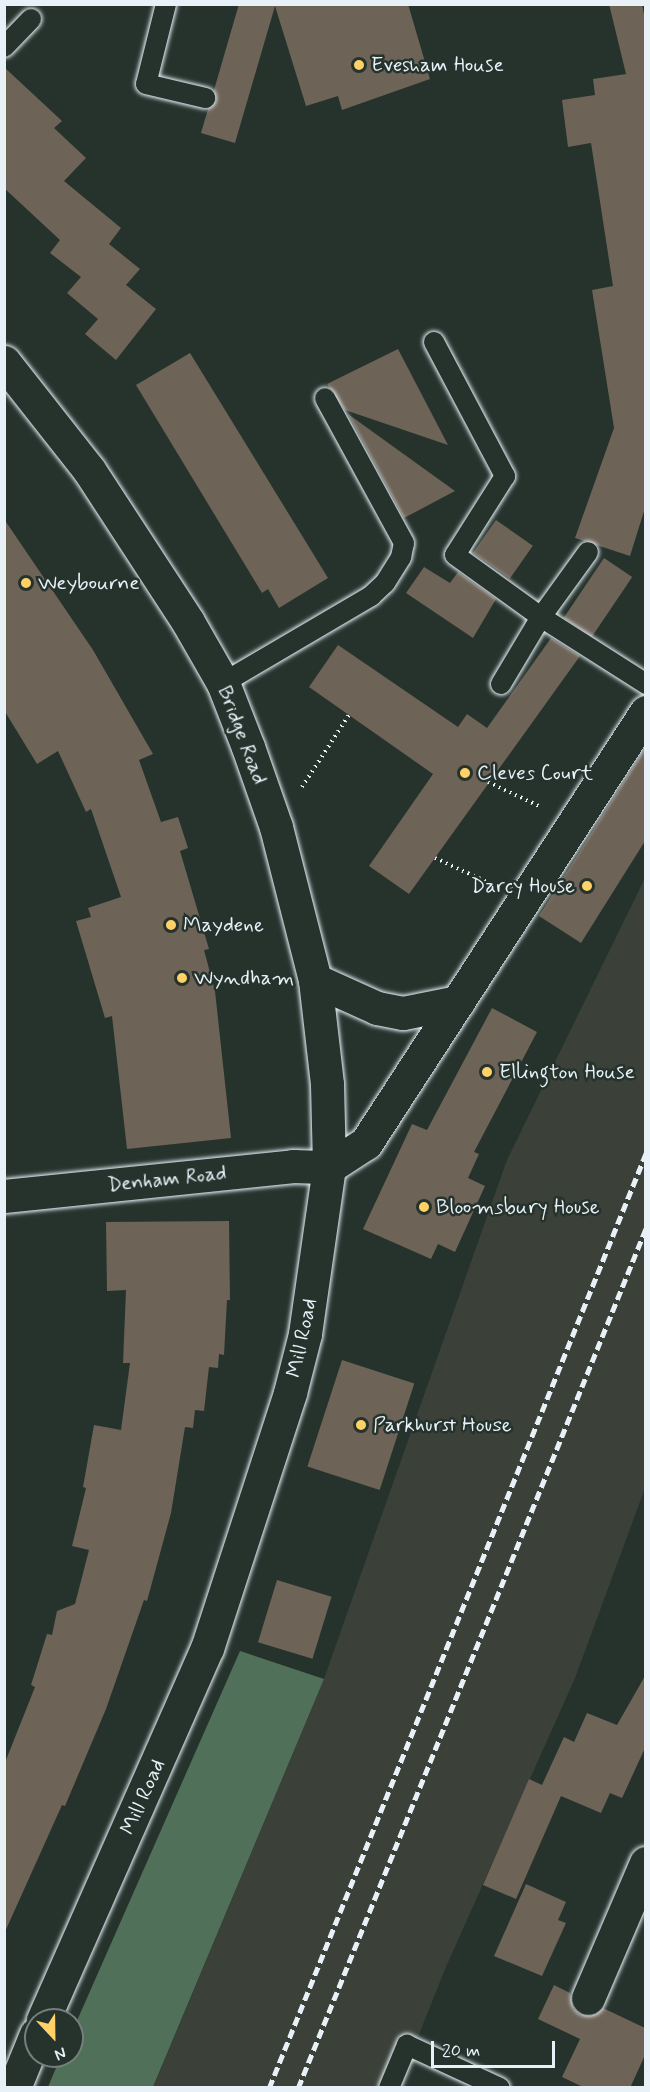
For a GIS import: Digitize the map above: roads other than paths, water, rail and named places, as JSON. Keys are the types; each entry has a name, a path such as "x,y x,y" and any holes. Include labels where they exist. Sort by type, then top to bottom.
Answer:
{"main road":[{"name":"Bridge Road","path":"4,362 89,470 188,622 223,683 276,827 315,980 327,1083 329,1167"},
{"path":"329,1167 366,1143 645,712"},
{"path":"315,980 377,1008 403,1013 458,1002"},
{"name":"Denham Road","path":"4,1196 293,1166 329,1167"},
{"name":"Mill Road","path":"48,2008 172,1731 225,1594 305,1334 329,1167"},
{"path":"588,1998 645,1863"},
{"path":"14,2088 24,2063"}],"lane":[{"path":"166,4 146,84 205,98"},
{"path":"4,47 31,19"},
{"path":"434,342 506,476 455,555 542,617 645,684"},
{"path":"223,683 370,596 385,583 401,557 404,543 325,398"},
{"path":"501,684 542,617 588,552"},
{"path":"389,2088 407,2045 500,2088"}],"railway":[{"path":"269,2088 646,1153"},
{"path":"298,2088 646,1228"}],"place":[{"name":"Evesham House","path":"359,65"},
{"name":"Weybourne","path":"26,583"},
{"name":"Cleves Court","path":"465,773"},
{"name":"Darcy House","path":"587,886"},
{"name":"Maydene","path":"171,925"},
{"name":"Wyndham","path":"182,978"},
{"name":"Ellington House","path":"487,1072"},
{"name":"Bloomsbury House","path":"424,1207"},
{"name":"Parkhurst House","path":"361,1425"}]}
